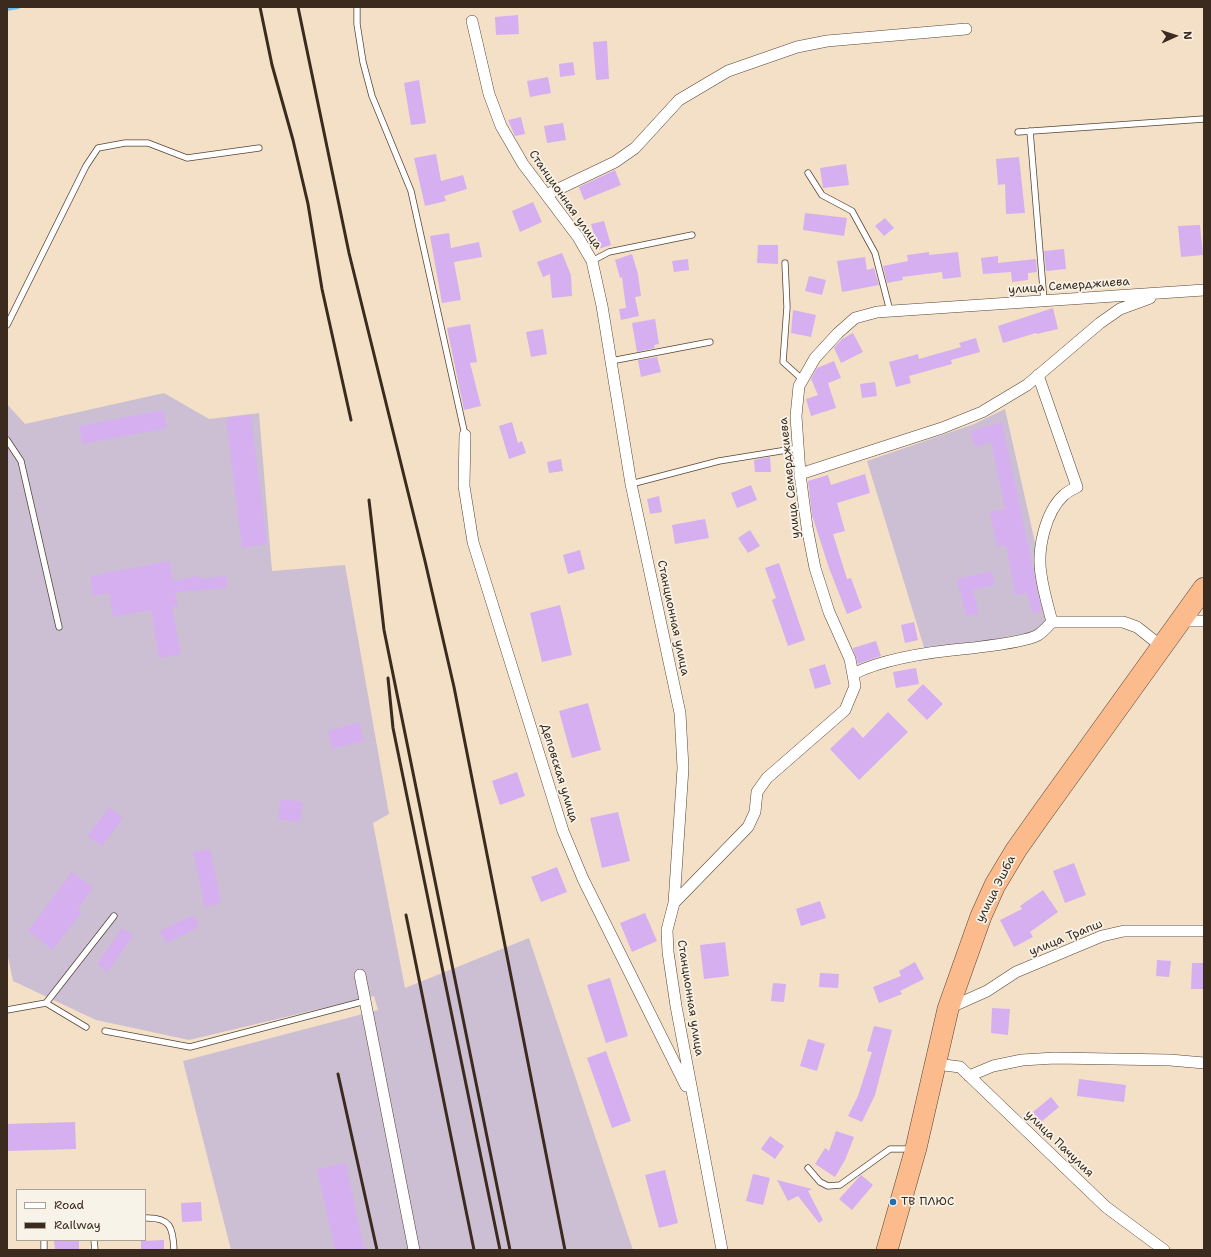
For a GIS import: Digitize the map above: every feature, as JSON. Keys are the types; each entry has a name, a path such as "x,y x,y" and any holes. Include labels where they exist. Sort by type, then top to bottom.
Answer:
{"highway":[{"name":"улица Эшба","path":"888,1244 916,1148 948,1008 982,916 996,885 1016,850 1204,588"}],"street":[{"name":"Станционная улица","path":"472,22 489,94 501,126 523,164 548,194 578,237 592,261 611,361 631,484 681,720 683,768 674,903 667,930 668,952 693,1098 722,1250"},
{"path":"548,194 615,162 635,148 679,100 728,71 797,47 827,41 966,29"},
{"name":"улица Семерджиева","path":"674,903 748,827 755,812 757,792 767,778 845,710 855,686 850,659 829,612 815,568 800,474 796,416 799,386 815,358 838,333 855,318 877,312 1204,290"},
{"path":"800,474 942,428 982,412 1027,385 1100,323 1120,309 1142,300 1182,291"},
{"path":"1038,375 1077,487 1064,495 1054,507 1047,524 1040,552 1041,573 1052,622"},
{"name":"Деповская улица","path":"465,435 464,486 472,542 563,831 583,879 693,1098"},
{"path":"1181,621 1204,621"},
{"path":"853,674 870,666 885,662 965,648 1001,644 1038,635 1052,622 1123,622 1137,627 1161,646"},
{"name":"улица Трапш","path":"948,1008 988,991 1016,972 1102,936 1124,931 1204,931"},
{"path":"360,975 414,1250"},
{"path":"969,1076 993,1066 1028,1060 1055,1058 1170,1060 1204,1063"},
{"name":"улица Пачулия","path":"936,1064 960,1067 1106,1207 1164,1250"}],"lane":[{"path":"356,7 363,62 372,96 411,191 465,435"},
{"path":"1018,132 1204,119"},
{"path":"1030,131 1044,301"},
{"path":"7,325 86,166 98,148 125,143 148,143 187,158 259,148"},
{"path":"808,173 822,195 852,211 875,253 890,310"},
{"path":"592,261 609,252 692,235"},
{"path":"785,263 787,307 783,362 803,380"},
{"path":"611,361 710,342"},
{"path":"7,440 21,461 59,627"},
{"path":"631,484 719,461 799,448"},
{"path":"46,1003 114,916"},
{"path":"105,1031 190,1047 365,1000"},
{"path":"7,1010 46,1003 86,1027"},
{"path":"808,1168 820,1182 828,1186 840,1185 890,1150 916,1148"},
{"path":"146,1218 154,1218 170,1225 173,1231 174,1250"}],"shaded area":[{"path":"164,393 209,419 259,413 272,571 345,565 389,814 373,823 405,988 529,938 633,1250 231,1250 183,1061 378,1010 374,996 189,1040 96,1020 13,981 7,952 7,404 25,424"},
{"path":"1005,409 1054,627 926,654 867,461 974,424"}],"building":[{"path":"518,15 519,34 496,35 495,17"},
{"path":"607,41 609,79 596,80 593,42"},
{"path":"573,62 575,75 560,77 559,64"},
{"path":"548,77 551,93 530,97 527,81"},
{"path":"419,80 426,123 411,125 404,83"},
{"path":"521,117 525,134 515,136 508,120"},
{"path":"563,123 566,140 547,143 544,126"},
{"path":"436,154 441,181 463,175 467,189 444,196 446,201 425,206 414,158"},
{"path":"1019,157 1025,213 1006,214 1005,184 998,185 996,159"},
{"path":"846,164 849,185 823,188 820,168"},
{"path":"615,170 621,185 584,200 579,187"},
{"path":"533,202 542,222 520,232 512,211"},
{"path":"805,213 847,218 844,236 803,230"},
{"path":"885,218 894,228 884,236 875,226"},
{"path":"604,221 611,245 598,249 591,224"},
{"path":"1200,225 1203,255 1181,257 1178,226"},
{"path":"449,233 451,248 479,242 482,257 454,262 461,300 442,303 430,236"},
{"path":"758,245 778,245 778,264 757,263"},
{"path":"1064,249 1066,269 1046,271 1044,251"},
{"path":"929,252 929,255 958,252 961,277 943,279 942,272 902,277 903,280 887,283 883,266 908,261 907,255"},
{"path":"562,253 571,275 572,296 552,298 550,274 543,277 537,262"},
{"path":"632,254 638,274 641,296 635,297 639,316 621,320 619,309 626,308 622,277 620,278 615,260"},
{"path":"998,256 998,263 1036,259 1037,272 1028,273 1028,280 1012,282 1011,272 983,274 981,258"},
{"path":"865,257 867,270 874,268 879,285 842,292 837,261"},
{"path":"688,259 689,270 674,272 672,261"},
{"path":"809,276 826,280 822,295 805,291"},
{"path":"1053,308 1058,329 1036,333 1003,343 998,326"},
{"path":"793,310 816,315 811,337 791,333"},
{"path":"655,319 659,344 654,345 655,348 637,352 632,323"},
{"path":"470,324 477,362 470,363 481,406 464,410 447,328"},
{"path":"543,329 547,354 531,357 526,332"},
{"path":"853,333 863,352 841,363 834,348 842,339"},
{"path":"976,338 980,352 951,360 952,364 909,376 911,383 896,387 889,362 918,354 919,359 961,347 959,343"},
{"path":"657,357 661,372 641,377 638,360"},
{"path":"834,361 841,378 828,383 836,408 811,416 806,399 818,395 811,379 817,368"},
{"path":"875,382 877,396 862,398 860,384"},
{"path":"163,410 167,428 82,444 79,426"},
{"path":"251,415 267,544 242,548 226,418"},
{"path":"512,422 518,443 522,441 526,453 509,459 499,426"},
{"path":"1002,422 1042,611 1032,613 1027,593 1015,595 1006,545 997,547 990,512 1005,509 991,442 975,447 970,431"},
{"path":"770,457 771,472 755,472 754,460"},
{"path":"561,459 563,471 549,473 547,462"},
{"path":"865,474 870,493 837,503 845,531 833,534 847,579 851,578 862,608 847,614 829,568 812,515 808,481 828,475 831,485"},
{"path":"751,485 757,500 737,508 731,493"},
{"path":"659,496 662,512 650,514 647,499"},
{"path":"705,519 709,538 675,544 672,525"},
{"path":"750,530 760,546 748,553 738,538"},
{"path":"580,550 585,569 568,574 563,555"},
{"path":"169,561 173,581 199,576 200,579 226,576 227,588 175,592 178,606 172,607 181,654 159,658 151,610 113,617 109,593 93,596 90,576"},
{"path":"779,563 805,640 788,646 772,600 776,598 765,568"},
{"path":"992,571 995,585 973,590 979,614 966,616 957,579"},
{"path":"560,605 572,655 542,662 530,613"},
{"path":"914,622 918,640 905,643 901,625"},
{"path":"876,641 881,656 858,664 853,648"},
{"path":"825,664 831,684 815,689 809,669"},
{"path":"916,668 919,684 896,688 893,672"},
{"path":"923,684 943,704 927,720 907,700"},
{"path":"588,703 601,750 572,758 559,711"},
{"path":"888,712 908,732 859,780 830,749 853,727 863,738"},
{"path":"359,722 364,741 332,749 328,731"},
{"path":"517,772 525,796 500,805 492,781"},
{"path":"281,799 303,802 300,822 278,819"},
{"path":"109,808 123,818 102,846 87,836"},
{"path":"618,812 630,861 602,868 590,818"},
{"path":"210,849 221,903 205,907 193,852"},
{"path":"1074,863 1086,895 1065,903 1053,871"},
{"path":"557,867 567,892 541,902 531,877"},
{"path":"72,872 93,888 78,909 82,912 53,950 28,931"},
{"path":"1043,890 1058,912 1030,932 1033,937 1014,947 1000,920 1022,909 1020,906"},
{"path":"820,901 826,918 801,926 796,909"},
{"path":"645,913 657,941 632,952 620,923"},
{"path":"194,915 199,927 166,943 160,931"},
{"path":"122,928 133,936 107,972 97,964"},
{"path":"725,942 729,976 704,979 700,945"},
{"path":"1157,960 1171,961 1169,977 1156,976"},
{"path":"915,962 924,979 900,991 902,994 879,1003 873,987 901,976 899,971"},
{"path":"1192,963 1204,963 1204,989 1191,989"},
{"path":"820,973 839,974 838,988 819,987"},
{"path":"610,978 628,1036 606,1043 587,985"},
{"path":"773,983 786,984 784,1002 771,1001"},
{"path":"992,1008 1010,1009 1008,1035 991,1033"},
{"path":"874,1026 892,1030 875,1095 862,1122 848,1116 858,1096 872,1052 867,1051"},
{"path":"808,1039 825,1044 817,1071 800,1066"},
{"path":"606,1051 631,1121 612,1128 587,1058"},
{"path":"1079,1079 1126,1085 1124,1102 1077,1096"},
{"path":"1051,1097 1059,1107 1041,1122 1033,1112"},
{"path":"75,1122 76,1149 7,1151 7,1124"},
{"path":"836,1131 854,1137 845,1160 835,1177 815,1164 825,1148 829,1151"},
{"path":"770,1136 784,1146 775,1159 761,1149"},
{"path":"346,1163 364,1250 335,1250 317,1169"},
{"path":"665,1170 678,1223 659,1228 645,1175"},
{"path":"753,1174 770,1178 763,1205 746,1201"},
{"path":"861,1175 873,1185 852,1210 839,1199"},
{"path":"777,1180 812,1189 808,1191 823,1220 819,1223 798,1196 788,1201"},
{"path":"201,1202 202,1221 182,1222 181,1203"},
{"path":"164,1240 164,1250 141,1250 141,1241"},
{"path":"54,1241 79,1241 79,1250 55,1250"}],"waterway":[{"path":"7,9 18,7"}],"railway":[{"path":"260,7 272,65 293,140 308,204 322,289 351,420"},
{"path":"298,7 349,253 425,561 454,687 565,1250"},
{"path":"369,500 384,630 510,1250"},
{"path":"388,678 393,728 500,1250"},
{"path":"406,915 474,1250"},
{"path":"338,1074 377,1250"}],"place":[{"name":"ТВ ПЛЮС","path":"893,1202"}]}
